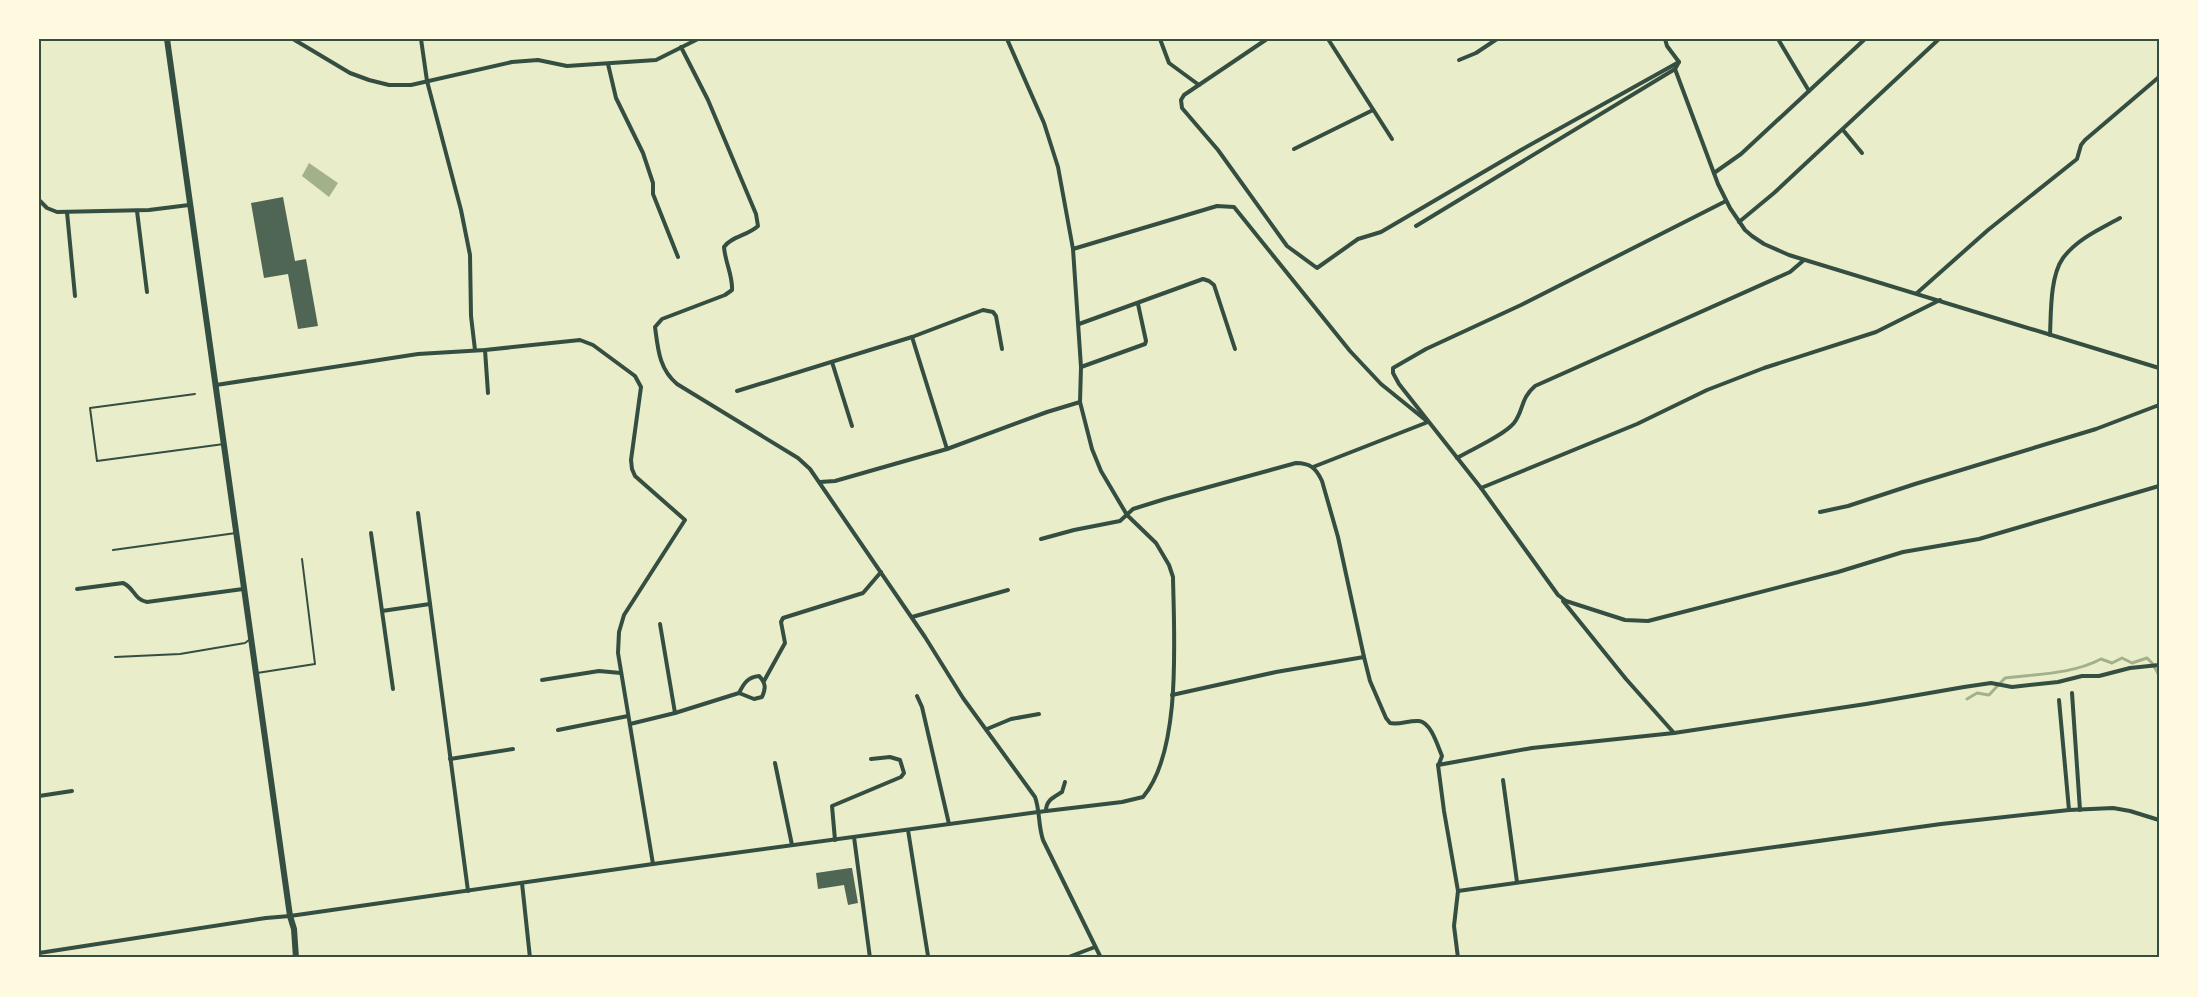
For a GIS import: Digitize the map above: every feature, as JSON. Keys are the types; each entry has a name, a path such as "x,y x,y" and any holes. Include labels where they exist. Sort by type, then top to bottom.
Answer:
{"main road":[{"path":"167,39 243,589 252,638 290,916 294,929 296,958"}],"street":[{"path":"293,39 350,73 389,84 411,85 512,62 538,60 567,66 656,60 698,39"},
{"path":"421,39 427,81 456,190 470,255 471,316 475,350"},
{"path":"39,953 266,918 1122,802 1143,797 1158,776 1166,751 1174,651 1173,577 1156,543 1127,515 1101,471 1092,449 1080,402 1081,367 1073,249 1058,167 1044,123 1007,39"},
{"path":"1160,39 1169,63 1199,85"},
{"path":"1267,39 1184,95 1181,100 1182,108 1218,150 1287,246 1317,268 1358,239 1381,232 1629,88 1679,62"},
{"path":"1328,39 1392,139"},
{"path":"1459,60 1476,53 1497,39"},
{"path":"1665,39 1667,46 1679,62"},
{"path":"1778,39 1809,91"},
{"path":"1714,173 1741,154 1865,39"},
{"path":"1739,222 1843,130 1939,39"},
{"path":"681,47 708,100 756,214 758,226 752,232 728,241 724,248 732,290 725,296 662,319 655,327 662,364 669,378 676,384 798,458 820,482 912,616 963,698 1035,798 1043,840 1101,958"},
{"path":"1416,226 1675,69 1679,62"},
{"path":"608,64 616,98 643,153 653,183 653,194 678,257"},
{"path":"1675,69 1726,201 1745,230 1764,244 1805,260 2159,368"},
{"path":"1917,293 1988,230 2078,159 2085,140 2159,77"},
{"path":"1294,149 1373,110"},
{"path":"1843,130 1862,153"},
{"path":"39,201 47,208 57,212 137,211 189,205"},
{"path":"1674,733 1558,596 1481,488 1428,422 1393,373 1393,368 1398,363 1726,201"},
{"path":"1073,249 1217,206 1234,207 1350,351 1381,384 1428,422"},
{"path":"137,211 147,292"},
{"path":"67,212 75,296"},
{"path":"2050,335 2053,287 2062,258 2088,236 2120,218"},
{"path":"1457,458 1506,430 1514,422 1524,396 1535,386 1790,272 1805,260"},
{"path":"1079,324 1203,279 1214,285 1235,349"},
{"path":"1481,488 1637,424 1707,390 1764,368 1876,332 1940,300"},
{"path":"1081,367 1145,344 1138,304"},
{"path":"737,392 912,337 983,310 988,310 996,316 1002,349"},
{"path":"912,337 947,449"},
{"path":"216,385 418,354 580,340 593,345 635,376 641,387 632,469 635,476 685,520 624,615 619,632 618,653 653,864"},
{"path":"485,350 488,393"},
{"path":"832,362 852,426"},
{"path":"820,482 835,481 947,449 1047,411 1080,402"},
{"path":"1820,512 1848,506 2096,429 2159,405"},
{"path":"1313,467 1428,422"},
{"path":"1041,539 1120,521 1133,509 1296,463 1307,463 1313,467 1322,481 1335,527 1370,681 1386,718 1390,723 1396,724 1419,721 1423,723 1430,730 1442,756 1438,765 1458,891 1454,926 1458,958"},
{"path":"1558,596 1606,615 1625,620 1648,621 1838,572 1904,552 1978,539 2159,486"},
{"path":"418,513 468,891"},
{"path":"371,532 393,689"},
{"path":"764,681 785,643 781,622 783,618 863,593 881,572"},
{"path":"77,589 123,583 130,585 137,598 147,602 243,589"},
{"path":"912,616 1008,590"},
{"path":"382,611 430,604"},
{"path":"660,624 675,713"},
{"path":"1172,696 1276,672 1364,657"},
{"path":"1438,765 1532,748 1674,733 1964,687 1991,684 2012,687 2058,682 2082,676 2099,676 2130,668 2159,665"},
{"path":"542,680 599,671 621,673"},
{"path":"630,724 739,693 754,699 762,697 766,689 764,681 759,676 751,677 743,684 739,693"},
{"path":"2072,693 2080,810"},
{"path":"917,696 922,707 949,824"},
{"path":"2059,700 2069,810"},
{"path":"987,729 1011,719 1039,714"},
{"path":"558,730 628,716"},
{"path":"450,759 513,749"},
{"path":"836,840 832,806 901,777 904,773 900,760 890,757 871,759"},
{"path":"775,763 792,845"},
{"path":"1503,780 1517,882"},
{"path":"1046,811 1049,800 1062,792 1065,782"},
{"path":"39,796 72,791"},
{"path":"1458,891 1941,824 2069,810 2113,808 2159,820"},
{"path":"908,830 928,956"},
{"path":"854,837 870,958"},
{"path":"522,883 530,958"},
{"path":"1066,958 1095,947"}],"lane":[{"path":"195,394 90,408 97,461 224,444"},
{"path":"113,550 236,533"},
{"path":"257,673 315,664 302,559"},
{"path":"115,657 190,652 245,643 252,638"}],"shaded area":[{"path":"309,163 338,183 329,197 302,176"}],"building":[{"path":"283,197 295,261 306,259 318,326 298,329 288,274 264,278 251,203"},
{"path":"852,868 858,903 848,905 844,885 818,889 816,873"}],"waterway":[{"path":"1967,699 1977,693 1989,695 2005,678 2067,671 2101,659 2112,663 2122,658 2132,663 2147,658 2159,675"}]}
